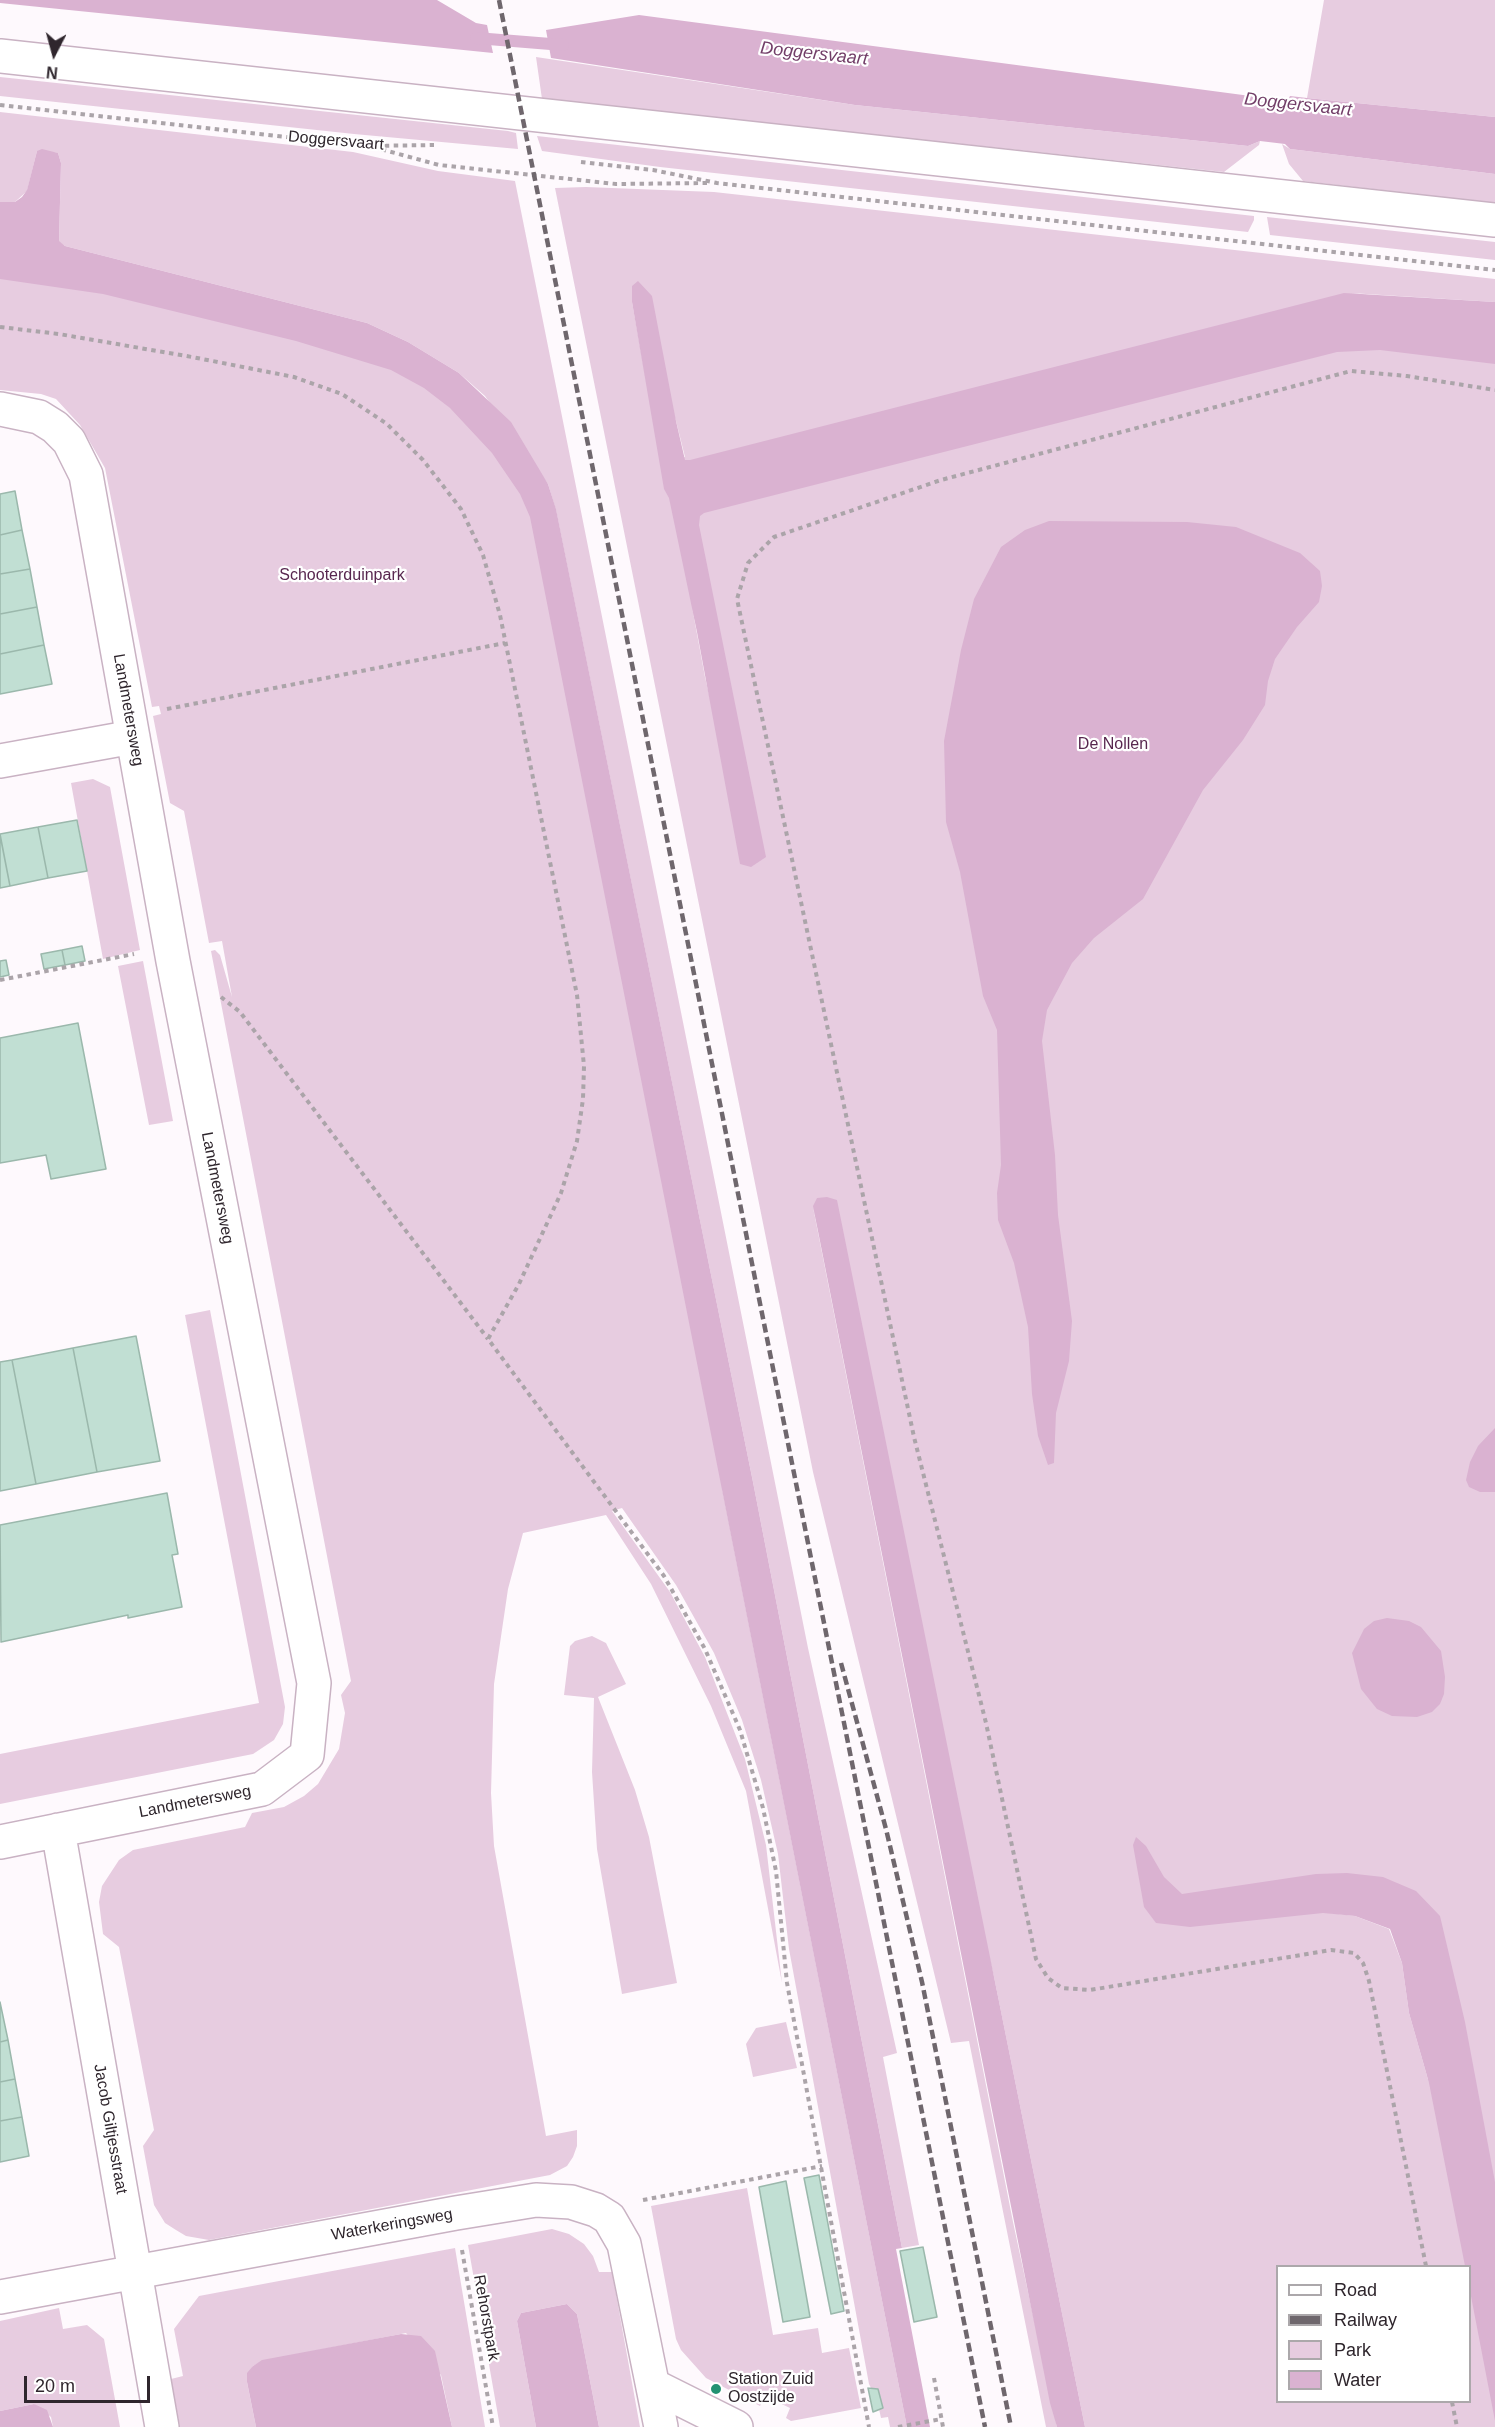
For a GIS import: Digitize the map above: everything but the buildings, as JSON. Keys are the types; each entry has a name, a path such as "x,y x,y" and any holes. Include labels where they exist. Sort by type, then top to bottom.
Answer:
{"street":[{"path":"0,56 1495,220"},
{"name":"Landmetersweg","path":"0,409 39,417 55,427 69,441 87,475 173,961 314,1683 307,1755 262,1789 0,1842"},
{"path":"0,761 133,737"},
{"name":"Jacob Giltjesstraat","path":"58,1830 162,2427"},
{"name":"Waterkeringsweg","path":"0,2297 456,2213 536,2200 571,2202 596,2210 609,2218 624,2244 661,2427"},
{"path":"654,2386 736,2427"}],"path":[{"name":"Doggersvaart","path":"0,105 369,146 436,145"},
{"path":"369,146 450,166 616,184 717,183"},
{"path":"575,161 653,170 717,183 1495,270"},
{"path":"0,327 133,346 294,377 342,394 363,407 403,439 442,482 460,509 483,555 491,579 505,643 577,995 584,1066 583,1099 577,1141 561,1193 519,1284 488,1339"},
{"path":"1426,2265 1369,1981 1363,1963 1354,1953 1331,1950 1090,1990 1062,1988 1048,1978 1036,1959 986,1723 911,1426 737,599 748,563 774,537 941,480 1351,371 1495,390"},
{"path":"133,737 156,711 505,643"},
{"path":"0,980 144,952 173,961 240,1012 664,1576 725,1690 754,1775 765,1818 776,1871 787,1983 869,2427"},
{"path":"596,2210 822,2166"},
{"name":"Rehorstpark","path":"456,2213 493,2427"},
{"path":"934,2378 943,2427"},
{"path":"1452,2403 1457,2427"},
{"path":"898,2427 941,2419"}],"green space":[{"path":"1324,0 1495,0 1495,117 1307,98"},
{"path":"536,57 855,105 1248,146 1260,141 1259,145 1224,172 542,99"},
{"path":"0,77 508,131 516,133 518,149 0,96"},
{"path":"0,112 353,152 438,171 515,181 808,1648 897,2053 883,2057 919,2245 902,2248 753,1482 556,510 548,484 485,396 459,373 408,342 367,323 65,246 59,242 61,163 58,153 37,151 27,191 15,202 0,202"},
{"path":"537,136 1254,216 1254,220 1248,232 660,167 542,151"},
{"path":"1282,144 1290,149 1495,174 1495,203 1303,181 1289,164"},
{"name":"De Nollen","path":"555,188 714,192 1495,279 1495,302 1350,293 1495,309 1495,2427 1085,2427 994,1977 813,1207 1013,2222 1057,2427 1046,2427 969,2041 951,2043 813,1472","holes":["632,286 676,421 685,457 661,463 632,302","692,607 749,866 705,677","1394,1911 1429,2083 1409,2013 1402,1963 1389,1929 1355,1916 1330,1913"]},
{"path":"1267,217 1495,242 1495,260 1270,235"},
{"name":"Schooterduinpark","path":"0,258 393,357 531,479 732,1457 722,1488 907,2427 890,2427 888,2417 881,2418 879,2409 882,2408 878,2389 871,2388 869,2384 789,1949 778,1854 761,1780 742,1720 714,1653 676,1585 622,1508 612,1511 670,1592 705,1657 745,1759 766,1845 782,1983 746,1791 711,1706 651,1584 606,1515 523,1533 508,1589 494,1684 491,1793 494,1846 546,2136 577,2130 577,2146 573,2157 567,2166 550,2175 209,2240 186,2236 165,2223 154,2205 143,2146 154,2130 119,1947 103,1934 99,1902 102,1886 119,1860 133,1850 245,1827 252,1813 284,1807 304,1796 318,1784 339,1749 345,1713 341,1695 351,1681 211,951 215,950 220,955 232,997 222,941 209,943 184,811 170,803 153,716 161,714 159,706 152,707 105,468 80,425 56,399 41,394 0,390"},
{"path":"93,779 110,787 140,950 103,959 71,783"},
{"path":"143,961 173,1121 149,1125 118,966"},
{"path":"210,1310 285,1707 283,1724 274,1740 253,1754 0,1804 0,1754 259,1703 185,1315"},
{"path":"592,1636 606,1643 626,1684 598,1697 635,1790 649,1837 677,1983 622,1994 597,1849 592,1772 594,1698 564,1695 570,1646 575,1641"},
{"path":"786,2022 797,2068 753,2077 746,2044 756,2028"},
{"path":"747,2188 773,2335 818,2328 822,2353 849,2348 861,2408 791,2421 786,2418 790,2408 765,2396 760,2406 706,2378 681,2350 676,2339 651,2206"},
{"path":"552,2229 569,2234 584,2244 593,2256 599,2272 612,2272 640,2427 599,2427 577,2314 567,2304 521,2313 517,2321 536,2427 500,2427 468,2245"},
{"path":"455,2248 485,2427 452,2427 441,2375 406,2333 262,2361 253,2366 247,2382 256,2427 180,2427 171,2379 183,2376 174,2329 199,2296"},
{"path":"59,2308 63,2329 87,2325 104,2339 120,2427 53,2427 51,2417 34,2404 0,2411 0,2321"}],"water":[{"path":"0,0 437,0 476,23 487,25 493,53 0,3"},
{"path":"639,15 1258,97 1263,102 1286,104 1290,96 1495,117 1495,174 1290,149 1285,144 1260,141 1248,146 855,105 551,58 546,30"},
{"path":"42,149 58,153 61,163 59,241 65,246 367,323 408,342 459,373 511,422 548,484 556,509 753,1482 902,2248 896,2249 930,2427 907,2427 530,517 520,494 492,453 450,408 424,388 391,370 296,341 103,294 0,279 0,202 15,202 22,197 27,190 37,151"},
{"path":"638,281 652,296 685,460 1344,293 1495,302 1495,364 1380,350 1337,352 704,513 700,516 699,525 766,857 751,867 740,864 697,632 669,498 664,489 632,302 632,286"},
{"path":"1049,521 1187,522 1236,527 1300,553 1320,571 1322,586 1319,602 1297,627 1275,659 1268,681 1265,705 1243,740 1203,790 1143,899 1094,938 1072,963 1047,1010 1042,1041 1055,1155 1058,1215 1072,1321 1069,1361 1056,1413 1054,1463 1048,1465 1038,1436 1032,1394 1028,1327 1014,1263 998,1220 997,1193 1001,1165 997,1030 983,996 960,872 946,822 944,741 961,650 974,599 1001,547 1025,530"},
{"path":"827,1197 837,1200 1085,2427 1057,2427 1050,2403 813,1206 817,1198"},
{"path":"1495,1428 1495,1492 1480,1492 1469,1487 1466,1480 1470,1462 1478,1446"},
{"path":"1387,1618 1409,1621 1421,1627 1441,1651 1445,1677 1444,1694 1440,1704 1432,1712 1417,1717 1392,1716 1377,1709 1361,1689 1352,1653 1364,1629 1374,1621"},
{"path":"1136,1837 1146,1846 1164,1877 1182,1894 1316,1874 1347,1873 1383,1877 1416,1891 1440,1916 1465,2022 1495,2182 1495,2421 1471,2296 1471,2265 1465,2265 1429,2083 1409,2013 1402,1963 1390,1929 1355,1916 1323,1913 1190,1927 1156,1923 1144,1907 1133,1845"},
{"path":"567,2304 577,2314 599,2427 536,2427 517,2321 521,2313"},
{"path":"401,2334 421,2336 435,2351 452,2427 256,2427 247,2373 262,2360"},
{"path":"34,2404 47,2410 53,2427 0,2427 0,2411"}],"waterway":[{"name":"Doggersvaart","path":"476,38 563,45"}],"railway":[{"path":"499,0 985,2427"},
{"path":"841,1663 886,1829 922,1982 1011,2427"}],"place":[{"name":"Station Zuid Oostzijde","path":"716,2389"}]}
